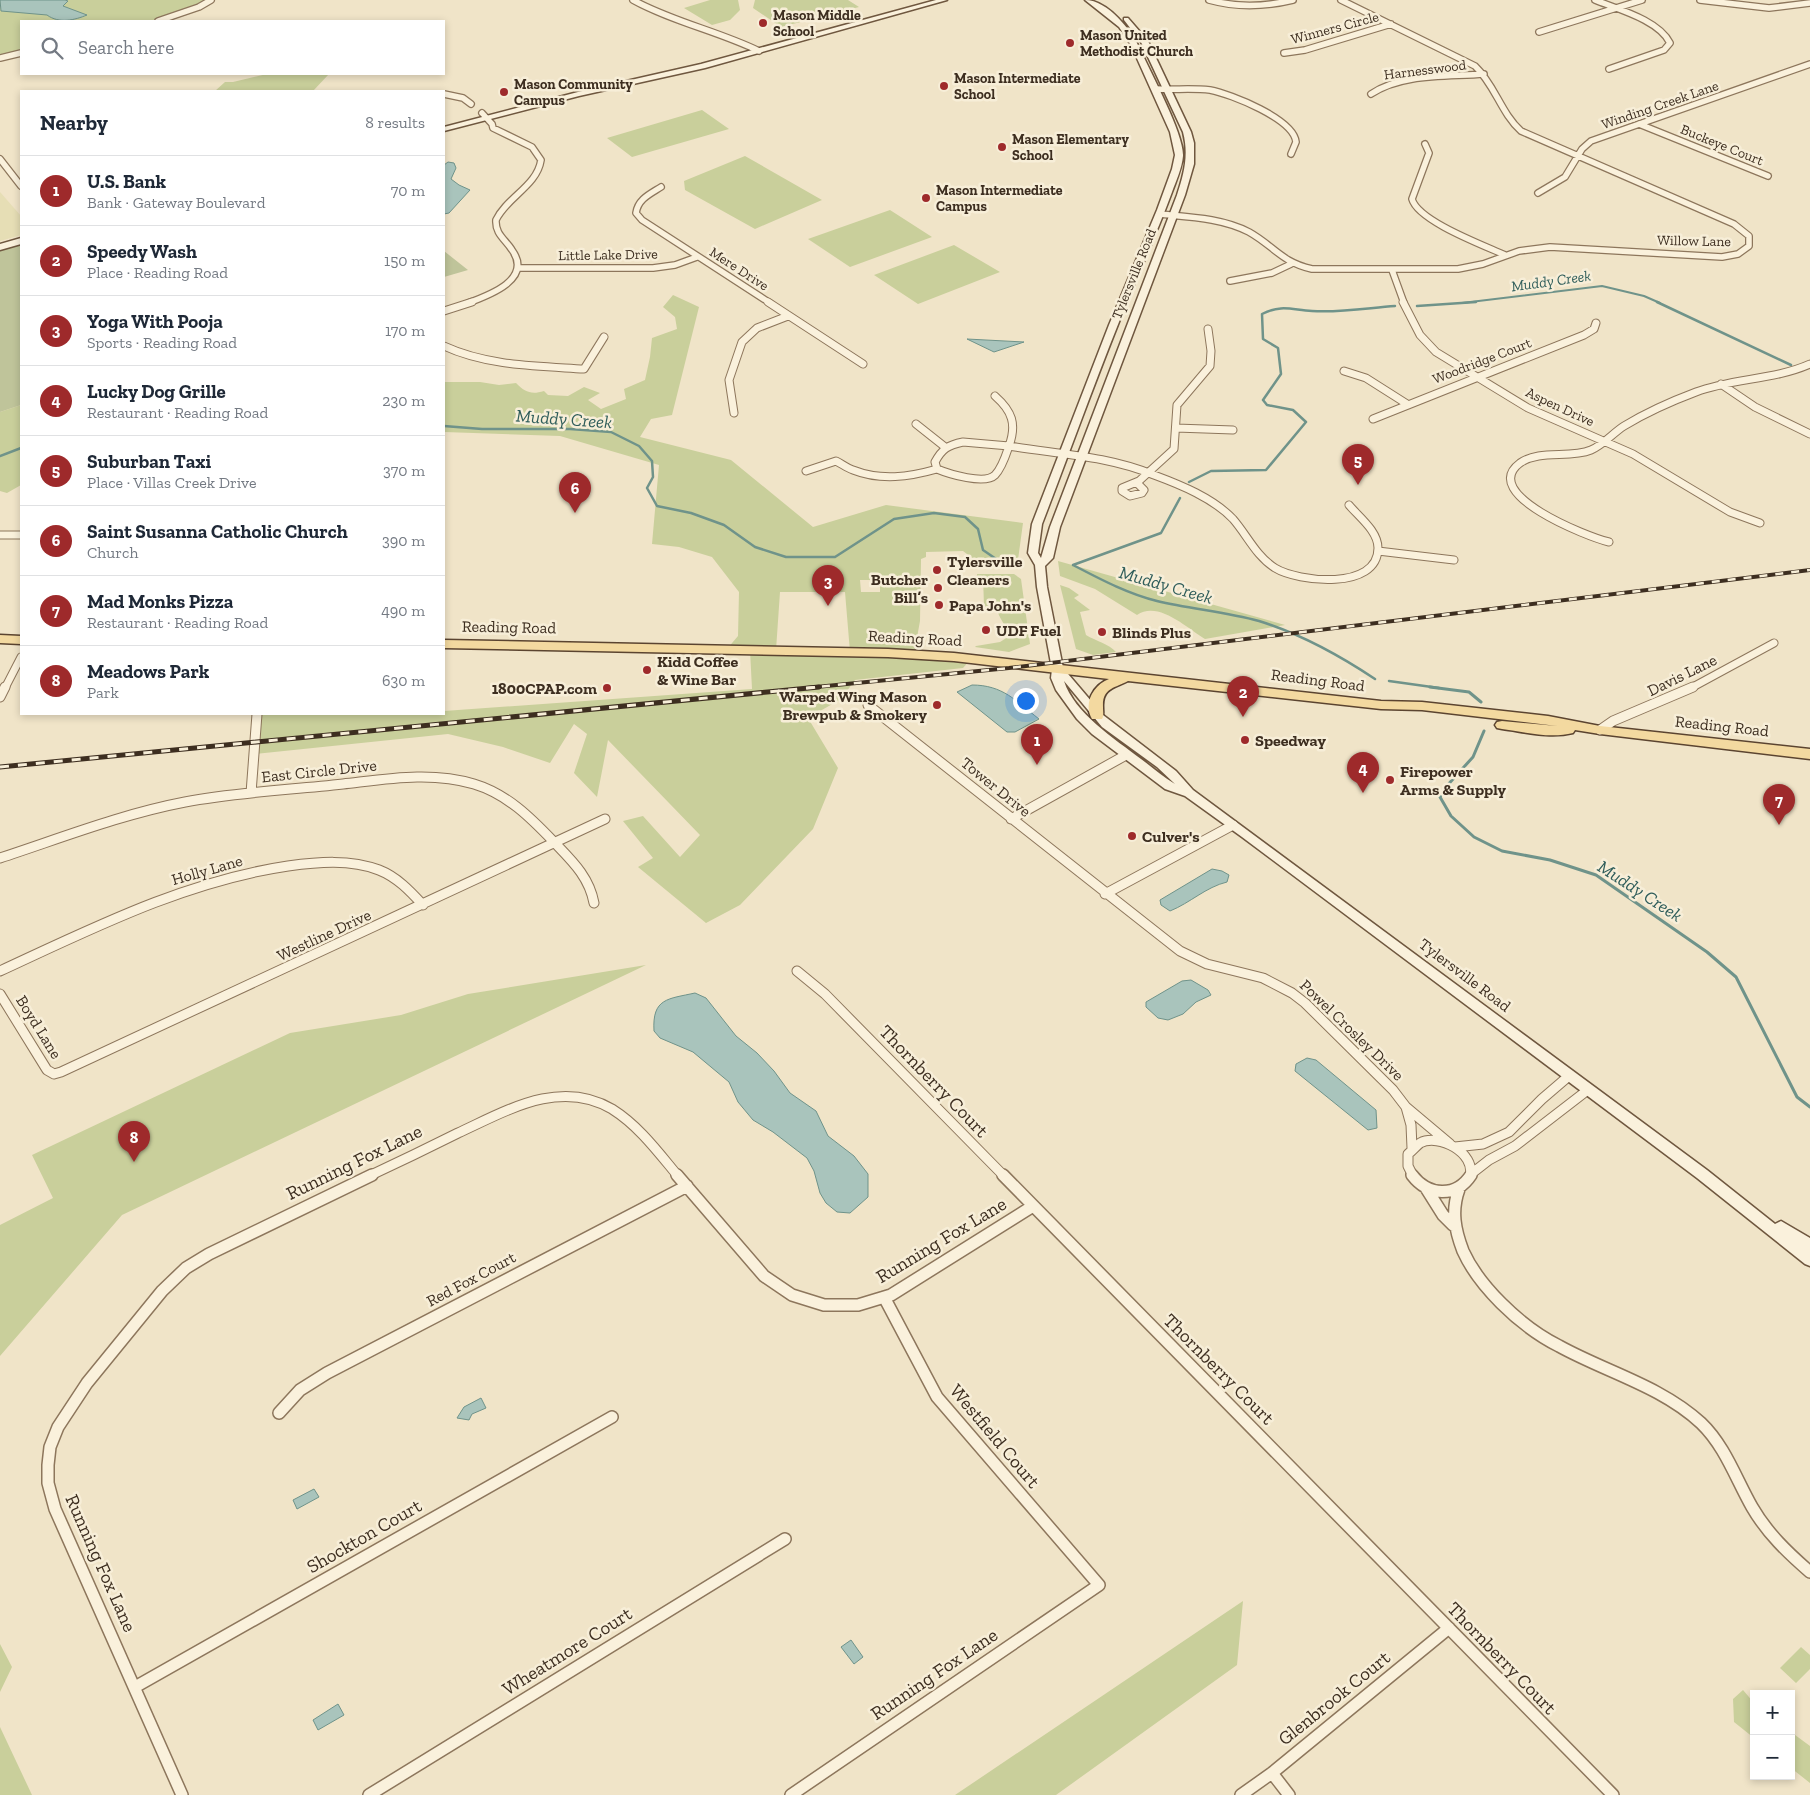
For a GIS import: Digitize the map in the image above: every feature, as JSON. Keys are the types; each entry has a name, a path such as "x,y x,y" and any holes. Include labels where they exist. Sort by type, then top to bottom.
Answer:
{"main road":[{"path":"756,50 926,0"},
{"path":"445,129 944,0"},
{"name":"Tylersville Road","path":"1088,0 1113,18 1129,34 1178,140 1179,154 1176,169 1159,214 1113,325 1065,455 1037,524 1033,542 1033,553 1040,565 1042,587 1060,687 1089,724 1126,755 1169,786 1189,793 1233,824 1718,1186 1810,1260"},
{"name":"Tylersville Road","path":"1040,565 1048,558 1055,527 1080,458 1173,216 1190,164 1192,148 1168,90 1139,34 1125,18 1101,0"},
{"path":"445,123 487,118"},
{"path":"0,241 20,235"},
{"path":"0,247 20,241"},
{"path":"0,640 20,640"},
{"name":"Reading Road","path":"445,644 888,653 954,657 1381,705 1423,716 1547,731 1600,730 1810,754"},
{"name":"Tylersville Road","path":"1058,669 1070,680 1097,716 1179,779 1189,793"},
{"path":"1097,716 1095,703 1103,686 1112,681 1133,677"},
{"name":"Tylersville Road","path":"1718,1186 1810,1246"}],"street":[{"path":"161,20 190,10 211,0"},
{"path":"634,0 664,17 722,34 756,50"},
{"path":"1210,0 1229,5 1252,7 1270,6 1293,0"},
{"name":"Willow Lane","path":"1159,214 1224,223 1244,229 1258,238 1277,256 1291,264 1317,270 1469,267 1534,248 1561,246 1722,257 1740,254 1748,248 1750,244 1749,236 1734,224 1528,136 1513,125 1505,114 1492,84 1484,74 1466,61 1341,0"},
{"path":"1595,0 1658,28 1667,35 1670,43 1664,50 1609,69"},
{"path":"1539,32 1642,0"},
{"path":"1700,0 1763,9 1790,8 1810,3"},
{"name":"Winners Circle","path":"1284,53 1305,50 1392,24"},
{"path":"0,58 20,53"},
{"name":"Winding Creek Lane","path":"1538,193 1562,180 1568,174 1581,148 1591,142 1810,64"},
{"name":"Harnesswood","path":"1371,94 1379,87 1395,83 1484,74"},
{"path":"1156,89 1221,92 1281,122 1294,134 1296,146 1290,154"},
{"path":"445,94 463,98 471,104 459,101"},
{"path":"445,311 482,299 500,291 509,284 518,268 518,258 496,229 496,219 501,209 538,174 542,162 536,151 517,140 501,134 493,128 487,118"},
{"name":"Buckeye Court","path":"1639,124 1768,176"},
{"path":"1425,144 1429,153 1412,199 1414,206 1427,218 1505,255"},
{"path":"0,159 20,185"},
{"name":"Mere Drive","path":"661,187 638,203 636,211 638,216 650,227 863,364"},
{"name":"Little Lake Drive","path":"518,268 653,268 697,257"},
{"path":"1230,281 1267,274 1291,264"},
{"name":"Aspen Drive","path":"1392,270 1418,335 1436,352 1528,408 1633,454 1730,512 1760,523"},
{"path":"734,413 729,380 742,342 757,328 788,316"},
{"name":"Woodridge Court","path":"1373,419 1476,376 1584,335 1594,329 1596,324"},
{"path":"1137,483 1174,449 1177,405 1210,366 1211,351 1208,329"},
{"path":"445,346 457,352 484,358 584,370 604,337"},
{"path":"1608,542 1587,536 1532,506 1519,496 1513,488 1511,481 1512,473 1516,467 1528,459 1587,451 1633,420 1705,388 1784,374 1810,364"},
{"path":"1344,371 1366,378 1407,404"},
{"path":"1721,384 1754,407 1810,434"},
{"path":"806,471 836,461 856,472 893,478 912,476 937,469 944,472 989,479 997,472 1015,432 1014,418 1008,408 995,396"},
{"path":"916,424 945,447"},
{"path":"1176,428 1233,430"},
{"path":"937,469 935,462 945,447 954,443 968,442 1126,465 1149,473 1205,500 1225,512 1263,560 1272,566 1289,574 1323,580 1343,578 1360,573 1369,567 1377,557 1376,538 1349,505"},
{"path":"0,535 20,535"},
{"path":"1378,552 1454,560"},
{"name":"Davis Lane","path":"1600,730 1613,721 1691,688 1774,643"},
{"path":"0,697 20,659"},
{"name":"Tower Drive","path":"868,705 1114,900"},
{"path":"251,793 257,715"},
{"path":"1011,819 1126,755"},
{"name":"East Circle Drive","path":"0,858 145,811 186,802 251,793 409,777 461,780 494,791 511,800 556,843 588,881 594,903"},
{"name":"Westline Drive","path":"54,1074 78,1066 605,819"},
{"path":"1105,894 1233,824"},
{"name":"Holly Lane","path":"0,971 158,900 226,878 288,866 341,862 381,870 403,884 423,905"},
{"name":"Powel Crosley Drive","path":"1114,900 1167,942 1193,958 1206,964 1263,978 1292,993 1305,1003 1393,1090 1406,1107 1452,1146"},
{"name":"Thornberry Court","path":"797,971 825,994 1613,1795"},
{"name":"Boyd Lane","path":"0,994 47,1070 54,1074"},
{"path":"1459,1189 1443,1192 1426,1188 1418,1183 1408,1169 1408,1154 1412,1148 1429,1141 1452,1146 1483,1144 1509,1132 1542,1099 1570,1075"},
{"path":"1471,1174 1490,1160 1515,1146 1589,1089"},
{"name":"Running Fox Lane","path":"182,1795 55,1509 49,1492 47,1475 52,1439 72,1404 168,1284 199,1259 481,1122 532,1100 568,1096 593,1100 608,1105 622,1113 638,1129 764,1276 786,1292 803,1300 823,1305 863,1304 884,1297 916,1280 1033,1206"},
{"name":"Powel Crosley Drive","path":"1406,1107 1411,1125 1412,1148"},
{"path":"1452,1146 1468,1159 1471,1174 1469,1180 1459,1189 1454,1200 1453,1225 1465,1257 1480,1280 1509,1311 1534,1332 1559,1346 1662,1394 1703,1424 1714,1439 1768,1532 1784,1550 1810,1572"},
{"name":"Red Fox Court","path":"279,1413 300,1390 327,1373 687,1186"},
{"path":"1426,1188 1443,1215 1453,1225"},
{"name":"Westfield Court","path":"884,1297 938,1397 1099,1585"},
{"name":"Shockton Court","path":"135,1687 612,1417"},
{"name":"Wheatmore Court","path":"369,1795 785,1539"},
{"name":"Running Fox Lane","path":"791,1795 1099,1585"},
{"name":"Glenbrook Court","path":"1241,1795 1272,1773 1449,1628"},
{"path":"1272,1773 1290,1795"}],"shaded area":[{"path":"0,192 20,215 20,235 0,241"}],"green space":[{"path":"0,0 211,0 161,20 20,20 20,53 0,58"},
{"path":"710,0 738,0 740,10 730,20 712,25 684,8"},
{"path":"755,0 848,0 859,7 781,27 753,8"},
{"path":"263,75 328,75 314,90 216,90 225,82"},
{"path":"702,110 729,129 632,157 607,138"},
{"path":"745,156 822,200 755,229 685,190 684,181"},
{"path":"890,210 932,237 850,267 808,239"},
{"path":"20,241 20,405 0,412 0,247"},
{"path":"954,245 1000,272 918,304 874,275"},
{"path":"445,252 468,270 445,277"},
{"path":"673,295 699,307 672,415 651,419 640,437 731,460 813,527 886,505 1023,523 1017,567 984,567 963,551 926,552 926,557 921,559 920,621 914,654 971,659 963,668 855,680 841,699 808,718 838,768 813,829 740,905 706,923 638,867 653,858 623,821 643,816 680,857 700,835 608,740 597,797 574,773 587,734 574,724 550,763 503,747 448,734 255,754 257,715 445,715 445,711 752,689 750,650 727,649 738,636 739,592 712,557 679,547 652,544 659,465 560,436 445,432 445,382 480,382 499,385 516,383 528,392 544,391 548,395 568,396 584,387 600,393 588,400 601,409 626,399 624,389 645,380 652,338 677,329 675,317 663,307","holes":["860,580 880,580 880,592 861,592","780,592 845,592 850,652 776,650"]},
{"path":"20,405 20,486 7,493 0,491 0,412"},
{"path":"1058,561 1285,625 1205,639 1163,613 1145,611 1137,615 1095,589 1060,576"},
{"path":"977,574 1014,574 1021,579 1030,644 1009,652 975,647 1000,642 1008,637 997,608 977,608 984,606 983,577 977,577"},
{"path":"1060,585 1069,588 1079,595 1074,598 1090,610 1080,612 1086,635 1116,652 1093,655 1076,649"},
{"path":"646,965 122,1215 0,1356 0,1225 53,1198 32,1155 290,1033 401,1015 468,994"},
{"path":"1243,1601 1237,1665 1056,1795 955,1795"},
{"path":"0,1644 12,1667 0,1692"},
{"path":"1801,1647 1810,1655 1810,1669 1796,1683 1780,1668"},
{"path":"1743,1690 1750,1698 1750,1735 1734,1722 1733,1699"},
{"path":"0,1727 32,1795 0,1795"},
{"path":"1795,1735 1810,1746 1810,1783 1795,1771"}],"water":[{"path":"0,0 65,0 68,1 63,6 87,15 72,20 57,20 47,15 1,11"},
{"path":"448,162 454,163 456,168 451,179 470,190 449,213 445,214 445,164"},
{"path":"967,339 1024,342 994,352"},
{"path":"972,685 1001,691 1016,700 1039,719 1015,732 1007,732 957,692"},
{"path":"1212,869 1229,875 1227,882 1219,884 1170,911 1161,905 1160,900"},
{"path":"1191,980 1208,990 1211,995 1196,1002 1183,1014 1168,1020 1158,1018 1146,1007 1146,1002 1182,981"},
{"path":"695,993 706,998 736,1036 757,1053 774,1071 790,1093 816,1111 828,1136 854,1156 868,1174 868,1197 850,1213 837,1212 826,1203 820,1193 814,1171 807,1158 773,1132 753,1120 738,1102 729,1082 693,1052 660,1038 654,1031 654,1020 659,1006 670,999"},
{"path":"1307,1058 1316,1060 1376,1110 1377,1128 1368,1130 1295,1071 1296,1064"},
{"path":"481,1398 486,1408 472,1414 469,1420 457,1418 464,1407"},
{"path":"314,1489 319,1497 297,1509 293,1500"},
{"path":"851,1640 863,1657 854,1664 841,1647"},
{"path":"338,1704 344,1715 318,1730 313,1720"}],"waterway":[{"name":"Muddy Creek","path":"1463,303 1602,286 1644,296 1660,303"},
{"name":"Muddy Creek","path":"1463,303 1476,302"},
{"name":"Muddy Creek","path":"1657,302 1791,365"},
{"name":"Muddy Creek","path":"1417,306 1463,303"},
{"name":"Muddy Creek","path":"1189,482 1211,471 1266,470 1306,422 1293,410 1267,405 1263,400 1281,374 1278,348 1263,339 1262,314 1281,308 1333,311 1395,306"},
{"name":"Muddy Creek","path":"445,426 482,429 570,429 611,432 639,446 652,461 653,477 647,488 657,506 691,513 724,525 755,547 786,557 835,557 894,519 934,513 965,517 978,529 983,550 999,561"},
{"name":"Muddy Creek","path":"0,456 20,448"},
{"name":"Muddy Creek","path":"1180,498 1161,533 1073,565 1114,586 1146,598 1246,618 1275,626 1319,646 1375,679"},
{"name":"Muddy Creek","path":"1389,681 1439,688"},
{"name":"Muddy Creek","path":"1430,687 1469,692 1481,702"},
{"name":"Muddy Creek","path":"1484,731 1473,757 1444,789 1440,797 1451,816 1474,837 1502,851 1550,860 1596,875 1707,952 1736,977 1797,1097 1810,1107"}],"railway":[{"path":"806,688 1009,668 1810,570"},
{"path":"0,767 819,687"}],"place":[{"name":"Mason Middle School","path":"763,23"},
{"name":"Mason United Methodist Church","path":"1070,43"},
{"name":"Mason Intermediate School","path":"944,86"},
{"name":"Mason Community Campus","path":"504,92"},
{"name":"Mason Elementary School","path":"1002,147"},
{"name":"Mason Intermediate Campus","path":"926,198"},
{"name":"Suburban Taxi","path":"1358,485"},
{"name":"Saint Susanna Catholic Church","path":"575,513"},
{"name":"Tylersville Cleaners","path":"937,570"},
{"name":"Butcher Bill’s","path":"938,588"},
{"name":"Papa John's","path":"939,605"},
{"name":"Yoga With Pooja","path":"828,606"},
{"name":"UDF Fuel","path":"986,630"},
{"name":"Blinds Plus","path":"1102,632"},
{"name":"Kidd Coffee & Wine Bar","path":"647,670"},
{"name":"1800CPAP.com","path":"607,688"},
{"name":"Warped Wing Mason Brewpub & Smokery","path":"937,705"},
{"name":"Speedy Wash","path":"1243,717"},
{"name":"Speedway","path":"1245,740"},
{"name":"U.S. Bank","path":"1037,765"},
{"name":"Firepower Arms & Supply","path":"1390,780"},
{"name":"Lucky Dog Grille","path":"1363,793"},
{"name":"Mad Monks Pizza","path":"1779,825"},
{"name":"Culver's","path":"1132,836"},
{"name":"Meadows Park","path":"134,1162"}]}
